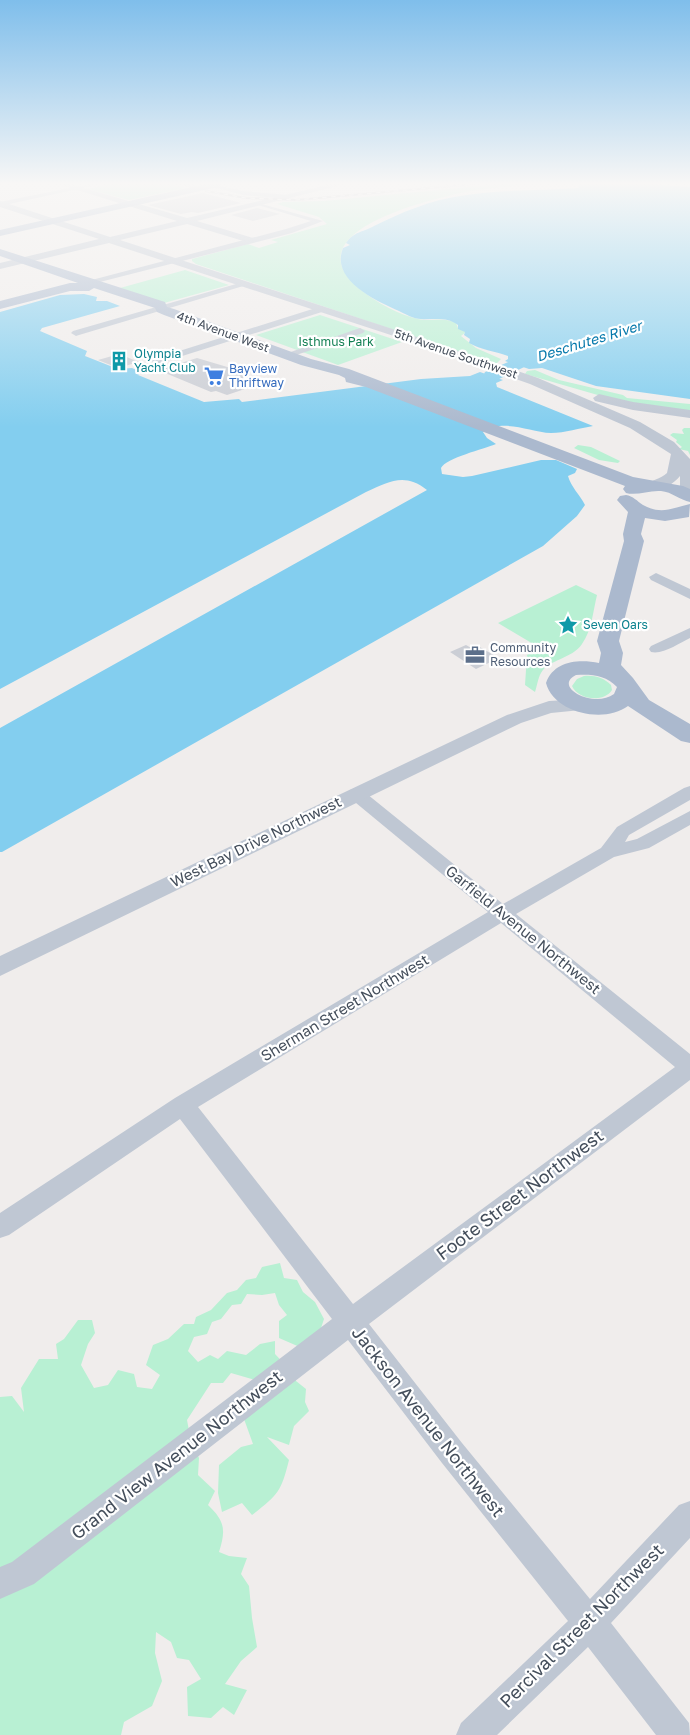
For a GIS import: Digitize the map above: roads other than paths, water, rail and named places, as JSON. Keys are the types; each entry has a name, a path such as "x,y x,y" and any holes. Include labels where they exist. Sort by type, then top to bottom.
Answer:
{"main road":[{"name":"4th Avenue West","path":"35,265 73,283 88,282 160,305 162,309 306,362 314,368 364,381 637,487 679,490 690,497"},
{"path":"0,305 73,283 98,288 149,307 162,309"},
{"path":"637,487 626,500 630,505 648,513 677,516"},
{"path":"634,541 658,520 677,516 690,509"},
{"path":"638,510 632,534 634,541 608,641 612,653 610,666 638,703 670,721 690,737"},
{"path":"608,641 574,668 559,677 557,684 564,696 590,706 620,712 690,737"},
{"path":"574,668 597,668 623,682 628,694 617,704 590,706"}],"street":[{"path":"88,282 153,265"},
{"name":"5th Avenue Southwest","path":"187,265 519,375 648,431 673,449"},
{"path":"76,333 246,284"},
{"path":"157,361 322,309"},
{"path":"287,355 360,331"},
{"path":"542,384 633,406 690,414"},
{"path":"637,487 662,483 673,477 676,472 673,449"},
{"path":"673,449 687,465 686,486 690,497"},
{"path":"656,577 690,595"},
{"path":"656,649 690,632"},
{"name":"West Bay Drive Northwest","path":"514,719 548,695 557,684"},
{"name":"West Bay Drive Northwest","path":"0,967 514,719 549,707 590,706"},
{"name":"Sherman Street Northwest","path":"0,1227 183,1105 502,913 608,852 623,831 690,792"},
{"name":"Garfield Avenue Northwest","path":"356,794 690,1067"},
{"path":"608,852 643,844 690,817"},
{"name":"Foote Street Northwest","path":"350,1322 690,1067"},
{"name":"Jackson Avenue Northwest","path":"183,1105 452,1454 677,1735"},
{"name":"Grand View Avenue Northwest","path":"0,1582 23,1573 350,1322"},
{"name":"Percival Street Northwest","path":"473,1735 588,1624 690,1516"}],"water":[{"path":"342,265 690,265 690,399 596,386 542,368 529,369 505,361 508,359 508,356 469,343 470,339 464,335 465,332 458,329 458,325 449,320 415,318 368,295 349,279"},
{"path":"84,294 97,297 96,301 107,301 120,306 42,328 40,331 87,351 85,356 118,369 132,368 141,372 138,375 204,402 239,399 242,402 421,379 470,376 480,372 503,380 496,383 497,387 593,426 551,433 508,426 491,428 483,432 487,438 496,444 444,464 441,468 442,474 463,477 472,476 541,460 556,460 577,469 575,473 568,476 585,505 577,516 543,546 0,852 0,728 427,490 411,481 404,480 389,482 366,492 0,689 0,312 60,295"}],"waterway":[{"name":"Deschutes River","path":"491,376 533,357 556,350"}],"place":[{"name":"Olympia Yacht Club","path":"119,361"},
{"name":"Bayview Thriftway","path":"214,376"},
{"name":"Seven Oars","path":"568,625"},
{"name":"Community Resources","path":"475,655"}],"park label":[{"name":"Isthmus Park","path":"336,342"}]}
